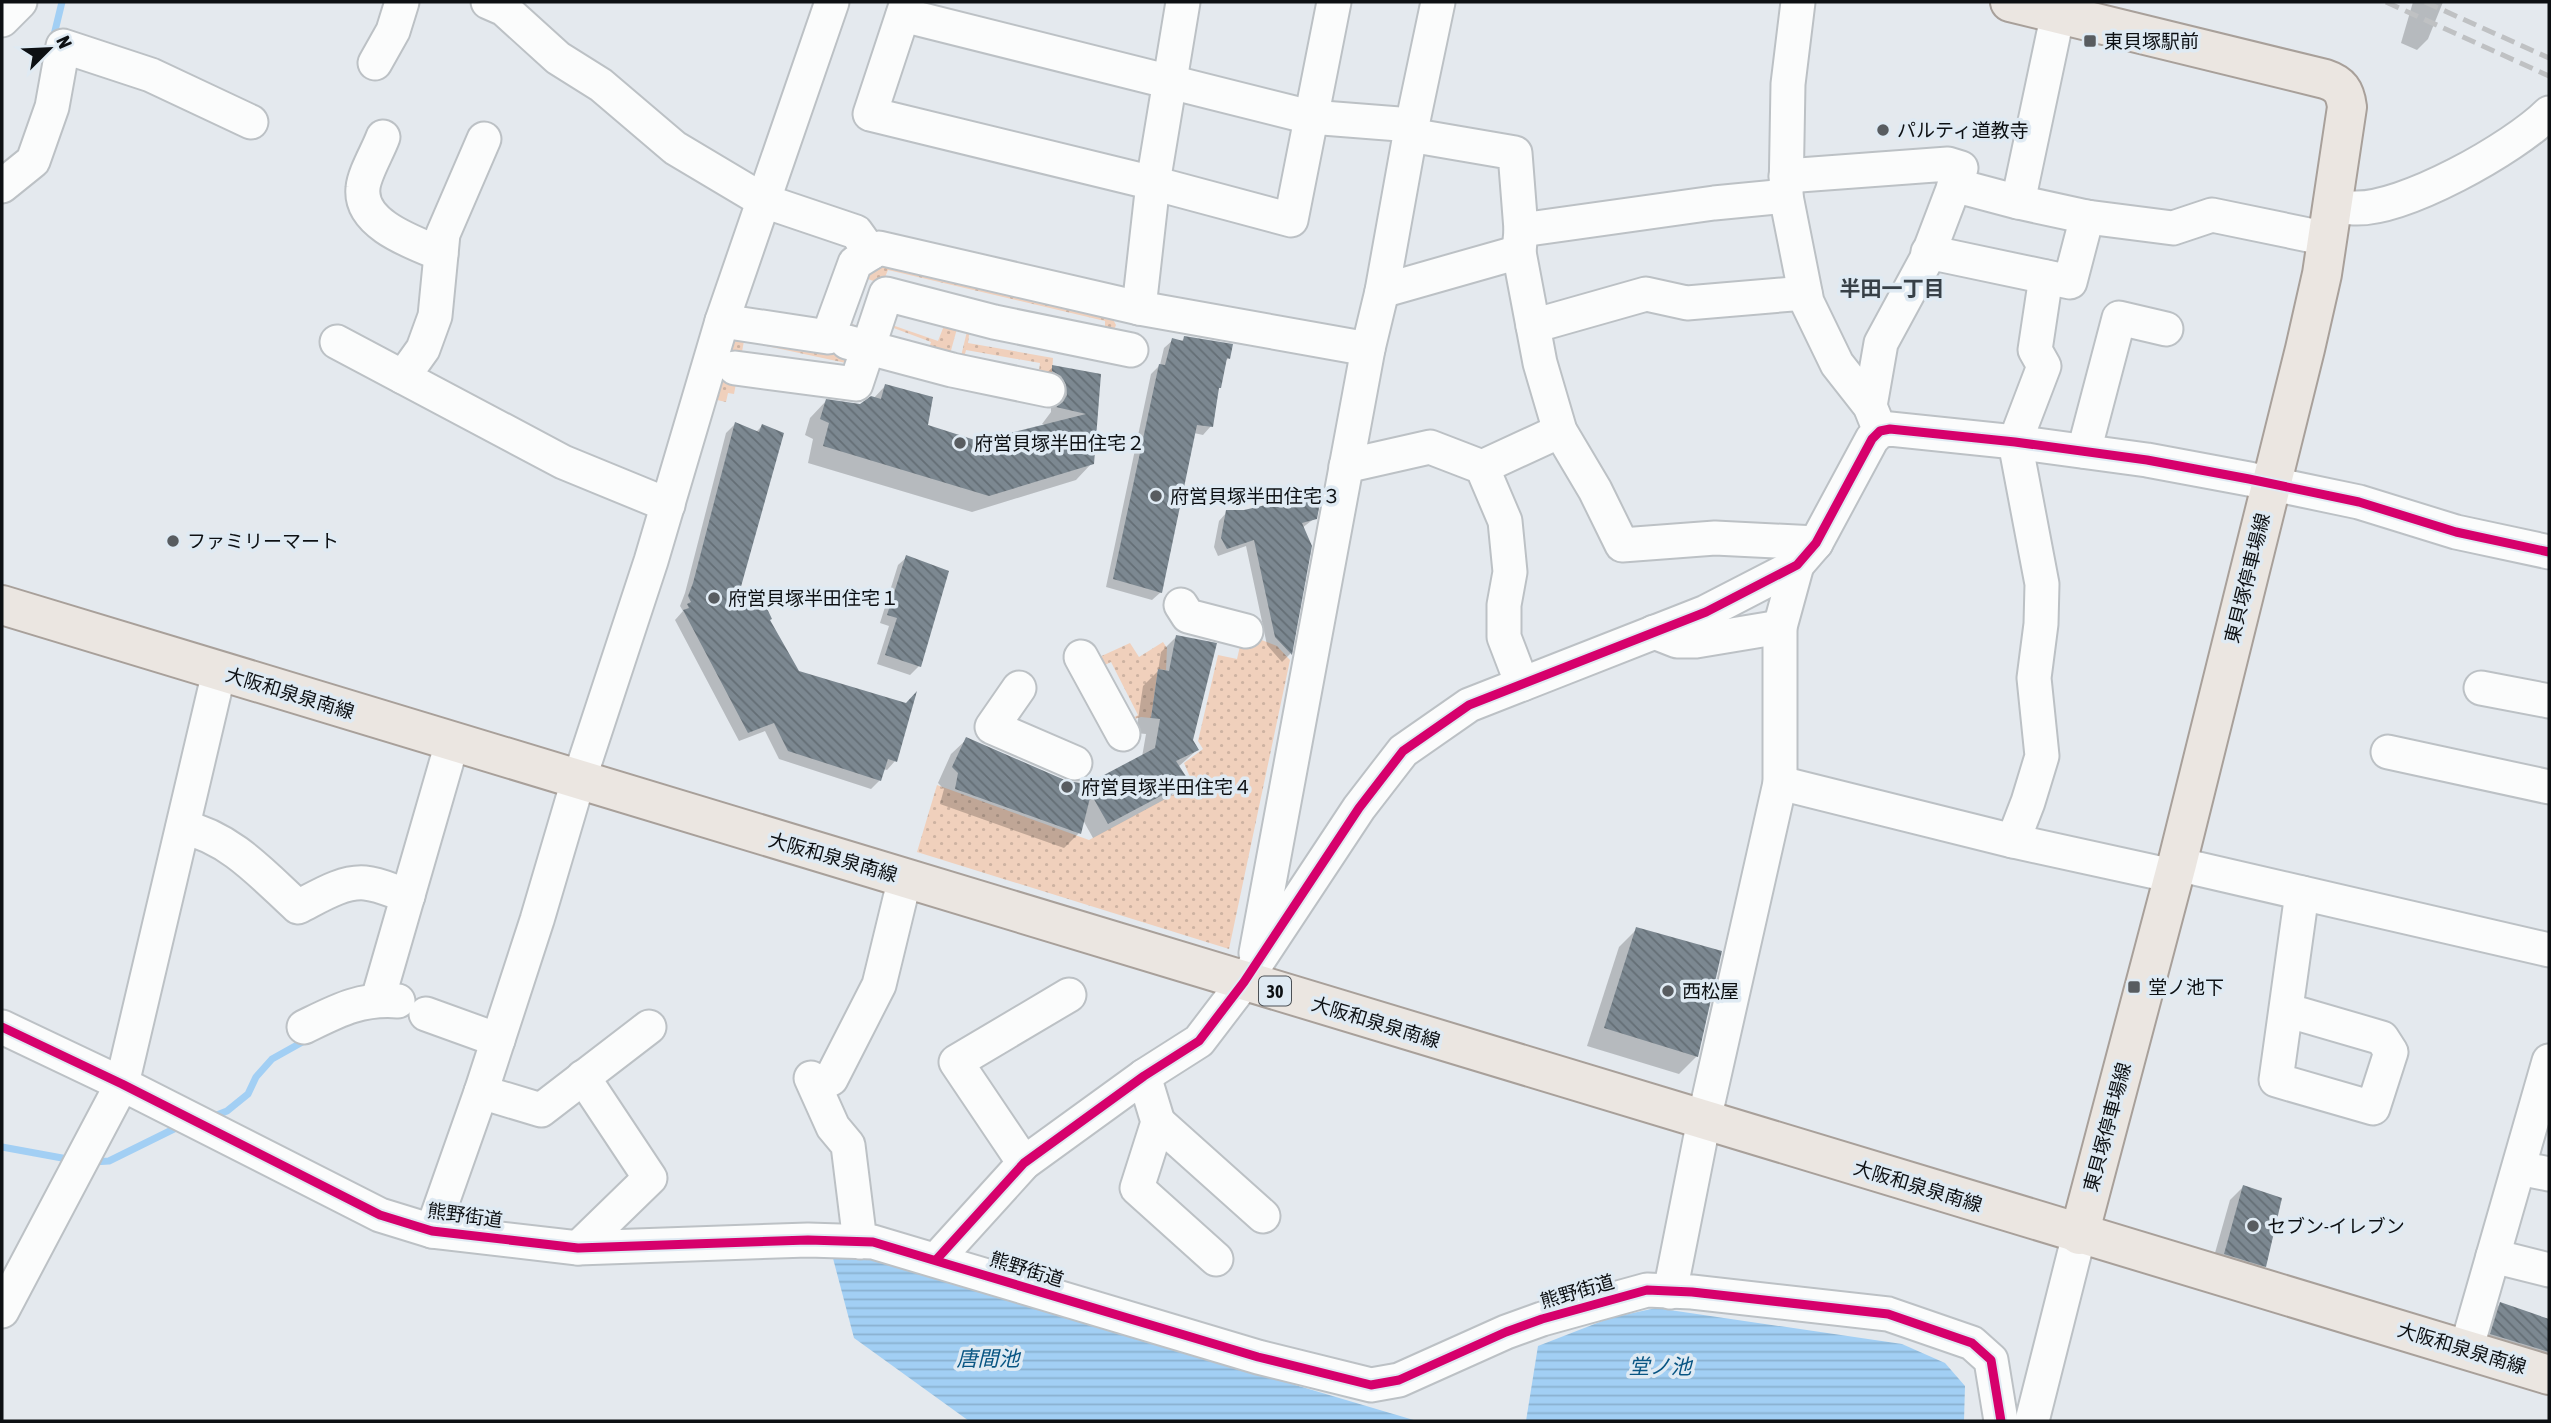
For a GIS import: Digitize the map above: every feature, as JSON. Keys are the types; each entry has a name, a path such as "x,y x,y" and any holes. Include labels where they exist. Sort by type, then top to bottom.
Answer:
{"main road":[{"name":"東貝塚停車場線","path":"2010,2 2325,79 2339,85 2346,97 2347,107 2330,222 2305,349 2175,870 2079,1234"},
{"name":"大阪和泉泉南線","path":"2,606 905,878 1249,974 1704,1120 2549,1375"}],"street":[{"path":"2,20 20,2"},
{"path":"375,63 393,32 402,2"},
{"path":"488,2 504,9 558,58 601,85 676,148 764,201 856,232 871,253"},
{"path":"432,1231 498,1040 578,781 668,505 722,321 832,2"},
{"path":"1139,308 1153,183 1183,2"},
{"path":"1334,2 1310,117 1292,220 870,114 905,8 1170,82 1310,117 1411,130 1516,153 1520,241 1540,363 1560,431 1595,490 1622,545 1715,538 1807,554"},
{"path":"1249,974 1368,349 1382,291 1411,130 1438,2"},
{"path":"1798,2 1788,84 1786,186 1805,293 1837,364 1875,418 1890,429 2147,460 2359,502 2456,533 2549,552"},
{"path":"2018,202 2058,13"},
{"path":"2,186 33,161 52,107 63,46 151,75 251,122"},
{"path":"1954,185 2087,217 2173,228 2212,215 2330,222 2354,209 2423,191 2490,157 2549,113"},
{"path":"383,137 363,188 367,207 388,232 441,254"},
{"path":"2517,138 2549,147"},
{"path":"403,377 424,349 435,316 443,234 484,139"},
{"path":"1382,291 1520,241 1786,186 1948,164 1961,168 1928,252 1881,343 1872,439 1807,554 1780,627 1780,783 1704,1120 1670,1292"},
{"path":"1928,252 2070,282 2087,217"},
{"path":"828,337 855,262 878,248 1139,308 1368,349"},
{"path":"2013,841 2042,757 2034,678 2041,624 2042,584 2015,442 2043,366 2035,350 2046,276"},
{"path":"1533,326 1646,294 1687,303 1805,293"},
{"path":"735,368 856,384 887,294 994,321 1131,350"},
{"path":"2084,451 2119,318 2166,329"},
{"path":"722,321 828,337 1048,390"},
{"path":"337,342 563,461 668,505"},
{"path":"1346,466 1430,447 1482,467 1560,431"},
{"path":"1482,467 1505,522 1510,572 1504,605 1504,637 1522,684"},
{"path":"936,1260 1024,1163 1144,1076 1199,1041 1249,974 1359,808 1403,751 1469,705 1706,612 1807,554"},
{"path":"1181,605 1188,616 1246,631"},
{"path":"1654,632 1677,641 1696,641 1780,627"},
{"path":"1081,657 1123,734"},
{"path":"2,1311 122,1084 219,672"},
{"path":"1019,688 992,727 1075,763"},
{"path":"2481,688 2549,701"},
{"path":"401,1005 408,896 452,743"},
{"path":"2388,752 2549,787"},
{"path":"1780,783 2013,841 2302,893 2549,950"},
{"path":"183,827 214,837 233,848 299,907 324,893 349,884 366,883 408,896"},
{"path":"860,1241 848,1145 833,1126 821,1078 879,985 905,878"},
{"path":"2286,1010 2302,893"},
{"path":"1024,1163 956,1062 1069,995"},
{"path":"304,1027 348,1005 401,1005 498,1040"},
{"name":"熊野街道","path":"2,1027 122,1084 380,1215 432,1231 578,1248 808,1240 873,1242 1258,1357 1371,1385 1399,1380 1506,1332 1542,1319 1647,1290 1888,1314 1972,1343 1991,1360 2001,1421"},
{"path":"481,1093 541,1110 649,1027"},
{"path":"2466,1350 2493,1256 2534,1171 2549,1061"},
{"path":"1144,1076 1158,1122 1263,1216"},
{"path":"578,1248 650,1178 583,1077"},
{"path":"1158,1122 1137,1188 1216,1259"},
{"path":"2032,1421 2079,1234"},
{"path":"2493,1256 2549,1270"}],"shaded area":[{"path":"886,259 1110,314 1116,325 1110,339 1105,329 1105,321 888,270 882,284 865,278 847,321 864,330 857,336 848,329 843,320 863,267 874,260"},
{"path":"945,323 958,325 947,365 927,356 931,342 891,327 892,325 938,341"},
{"path":"968,327 968,343 1053,358 1052,373 1042,382 1038,379 1040,363 966,350 962,366 958,369"},
{"path":"747,335 855,356 846,363 744,341 734,394 728,393 726,402 717,400 732,343"},
{"path":"1243,633 1277,646 1290,660 1229,949 917,852 937,785 1089,840 1193,784 1184,763 1203,749 1198,741 1218,655 1237,659"},
{"path":"1163,642 1167,648 1166,670 1158,669 1151,718 1141,717 1125,722 1138,715 1111,662 1097,669 1095,659 1130,643 1139,657"}],"water":[{"name":"唐間池","path":"830,1247 1417,1421 969,1421 854,1338"},
{"name":"堂ノ池","path":"1656,1308 1902,1344 1945,1363 1965,1386 1964,1421 1526,1421 1538,1346 1610,1318"}],"building":[{"name":"府営貝塚半田住宅３","path":"1184,336 1233,344 1219,388 1213,427 1197,425 1162,593 1113,579 1159,364 1165,365 1172,338 1183,341"},
{"name":"府営貝塚半田住宅２","path":"1052,365 1101,374 1094,464 989,496 823,446 829,423 820,419 826,399 860,404 871,396 881,399 885,384 933,397 928,425 978,441 1086,414 1056,407 1067,395 1066,385 1061,376 1052,371"},
{"name":"府営貝塚半田住宅１","path":"735,422 759,432 762,424 784,433 735,608 762,598 772,619 770,620 799,671 906,703 917,691 897,762 888,759 881,781 788,751 774,723 748,733 683,610 689,608 687,604 691,602 688,596"},
{"path":"1322,492 1317,519 1302,523 1312,546 1292,655 1275,637 1254,540 1227,549 1221,538 1226,510 1244,510"},
{"path":"906,555 949,571 921,667 885,655 897,618 887,615"},
{"name":"府営貝塚半田住宅４","path":"1176,635 1217,643 1193,740 1199,750 1176,761 1189,781 1108,824 1091,794 1081,834 955,789 958,773 952,767 966,737 1067,781 1087,784 1155,748 1160,719 1151,718 1158,669 1169,671"},
{"name":"西松屋","path":"1636,927 1722,951 1698,1057 1604,1028"},
{"name":"セブン-イレブン","path":"2243,1185 2282,1198 2266,1267 2224,1254"},
{"path":"2500,1302 2549,1319 2549,1352 2490,1334"}],"waterway":[{"path":"53,39 62,2"},
{"path":"209,1118 227,1111 248,1094 256,1077 272,1059 306,1040"},
{"path":"93,1162 109,1161 182,1125"},
{"path":"2,1147 73,1160"}],"railway":[{"path":"2386,2 2549,76"},
{"path":"2425,2 2549,58"}],"cycle path":[{"path":"936,1260 1024,1163 1144,1076 1199,1041 1244,982 1359,808 1403,751 1469,705 1706,612 1797,565 1816,543 1872,439 1880,431 1890,429 2015,442 2147,460 2359,502 2456,532 2549,552"},
{"path":"2,1027 122,1084 380,1215 432,1231 578,1248 808,1240 873,1242 1258,1357 1371,1385 1399,1380 1506,1332 1542,1319 1647,1290 1692,1292 1888,1314 1972,1343 1991,1360 2001,1421"}],"place":[{"name":"東貝塚駅前","path":"2090,41"},
{"name":"パルティ道教寺","path":"1883,130"},
{"name":"府営貝塚半田住宅２","path":"960,443"},
{"name":"府営貝塚半田住宅３","path":"1156,496"},
{"name":"ファミリーマート","path":"173,541"},
{"name":"府営貝塚半田住宅１","path":"714,598"},
{"name":"府営貝塚半田住宅４","path":"1067,787"},
{"name":"堂ノ池下","path":"2134,987"},
{"name":"西松屋","path":"1668,991"},
{"name":"セブン-イレブン","path":"2253,1226"}],"district":[{"name":"半田一丁目","path":"1892,288"}]}
